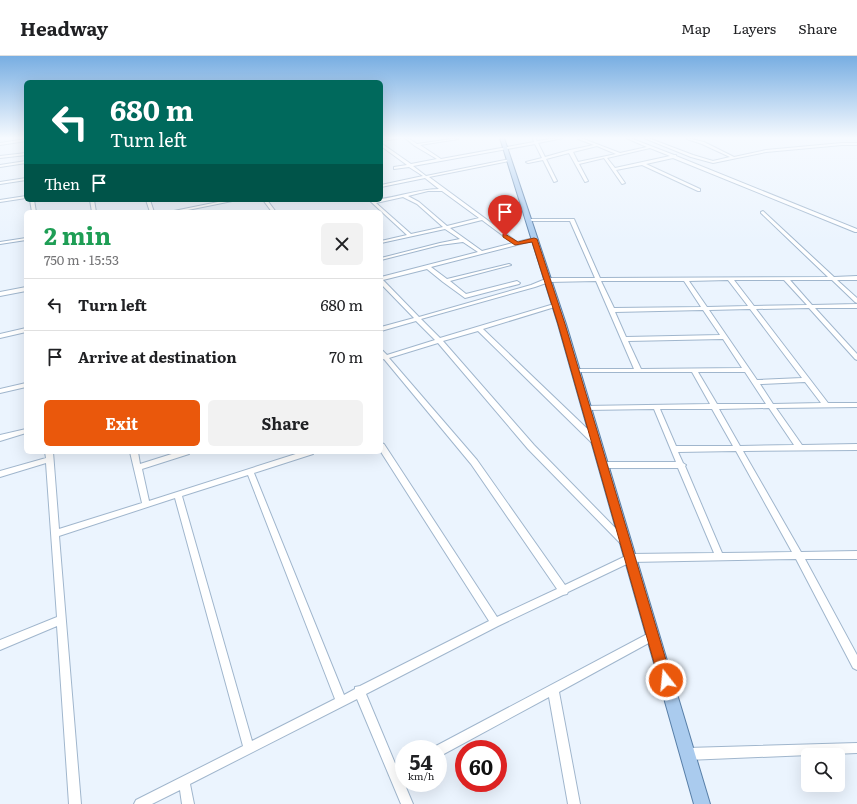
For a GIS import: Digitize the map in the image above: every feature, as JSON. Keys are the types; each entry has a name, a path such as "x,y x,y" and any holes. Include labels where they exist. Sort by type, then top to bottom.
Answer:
{"main road":[{"path":"513,173 576,371 624,543 630,558 702,804"}],"street":[{"path":"419,173 517,244"},
{"path":"383,186 445,173"},
{"path":"551,173 555,181"},
{"path":"582,173 586,181"},
{"path":"615,173 623,183"},
{"path":"661,173 700,190"},
{"path":"715,173 857,231"},
{"path":"0,183 24,179"},
{"path":"428,190 435,185"},
{"path":"383,199 405,196 428,190 443,190"},
{"path":"405,196 418,202 446,227 482,253"},
{"path":"0,201 24,197"},
{"path":"182,210 225,202"},
{"path":"373,202 382,210"},
{"path":"383,211 410,235"},
{"path":"764,212 832,279 857,301"},
{"path":"383,242 482,219"},
{"path":"528,220 572,220 638,370"},
{"path":"0,244 24,239"},
{"path":"383,279 534,239"},
{"path":"383,258 440,244 464,240"},
{"path":"445,281 509,265"},
{"path":"428,267 465,296 517,283"},
{"path":"383,328 533,286 548,280 857,278"},
{"path":"685,279 800,448"},
{"path":"730,279 827,406"},
{"path":"786,279 857,358"},
{"path":"383,282 439,341 531,446 624,543"},
{"path":"0,294 24,288"},
{"path":"383,356 439,341 556,306"},
{"path":"612,310 812,308 857,306"},
{"path":"480,329 596,442"},
{"path":"0,336 24,330"},
{"path":"625,339 724,337"},
{"path":"383,357 474,462 564,591"},
{"path":"694,370 739,448 857,665"},
{"path":"576,371 748,370"},
{"path":"756,382 808,380"},
{"path":"0,391 24,385"},
{"path":"586,408 857,405"},
{"path":"656,407 682,465 719,556"},
{"path":"0,438 24,432"},
{"path":"675,449 857,447"},
{"path":"383,449 495,623"},
{"path":"134,454 146,505"},
{"path":"137,468 180,454"},
{"path":"55,534 304,454"},
{"path":"0,474 49,455 74,804"},
{"path":"603,464 682,465"},
{"path":"250,471 341,701"},
{"path":"178,494 249,748"},
{"path":"140,804 495,623 630,558 857,555"},
{"path":"0,645 61,620"},
{"path":"447,746 653,636"},
{"path":"553,690 574,804"},
{"path":"359,692 395,764"},
{"path":"687,754 857,748"},
{"path":"184,782 188,804"},
{"path":"404,792 407,804"}],"route":[{"path":"505,236 517,244 534,239 562,324 603,464 624,543 630,558 666,680"}]}
